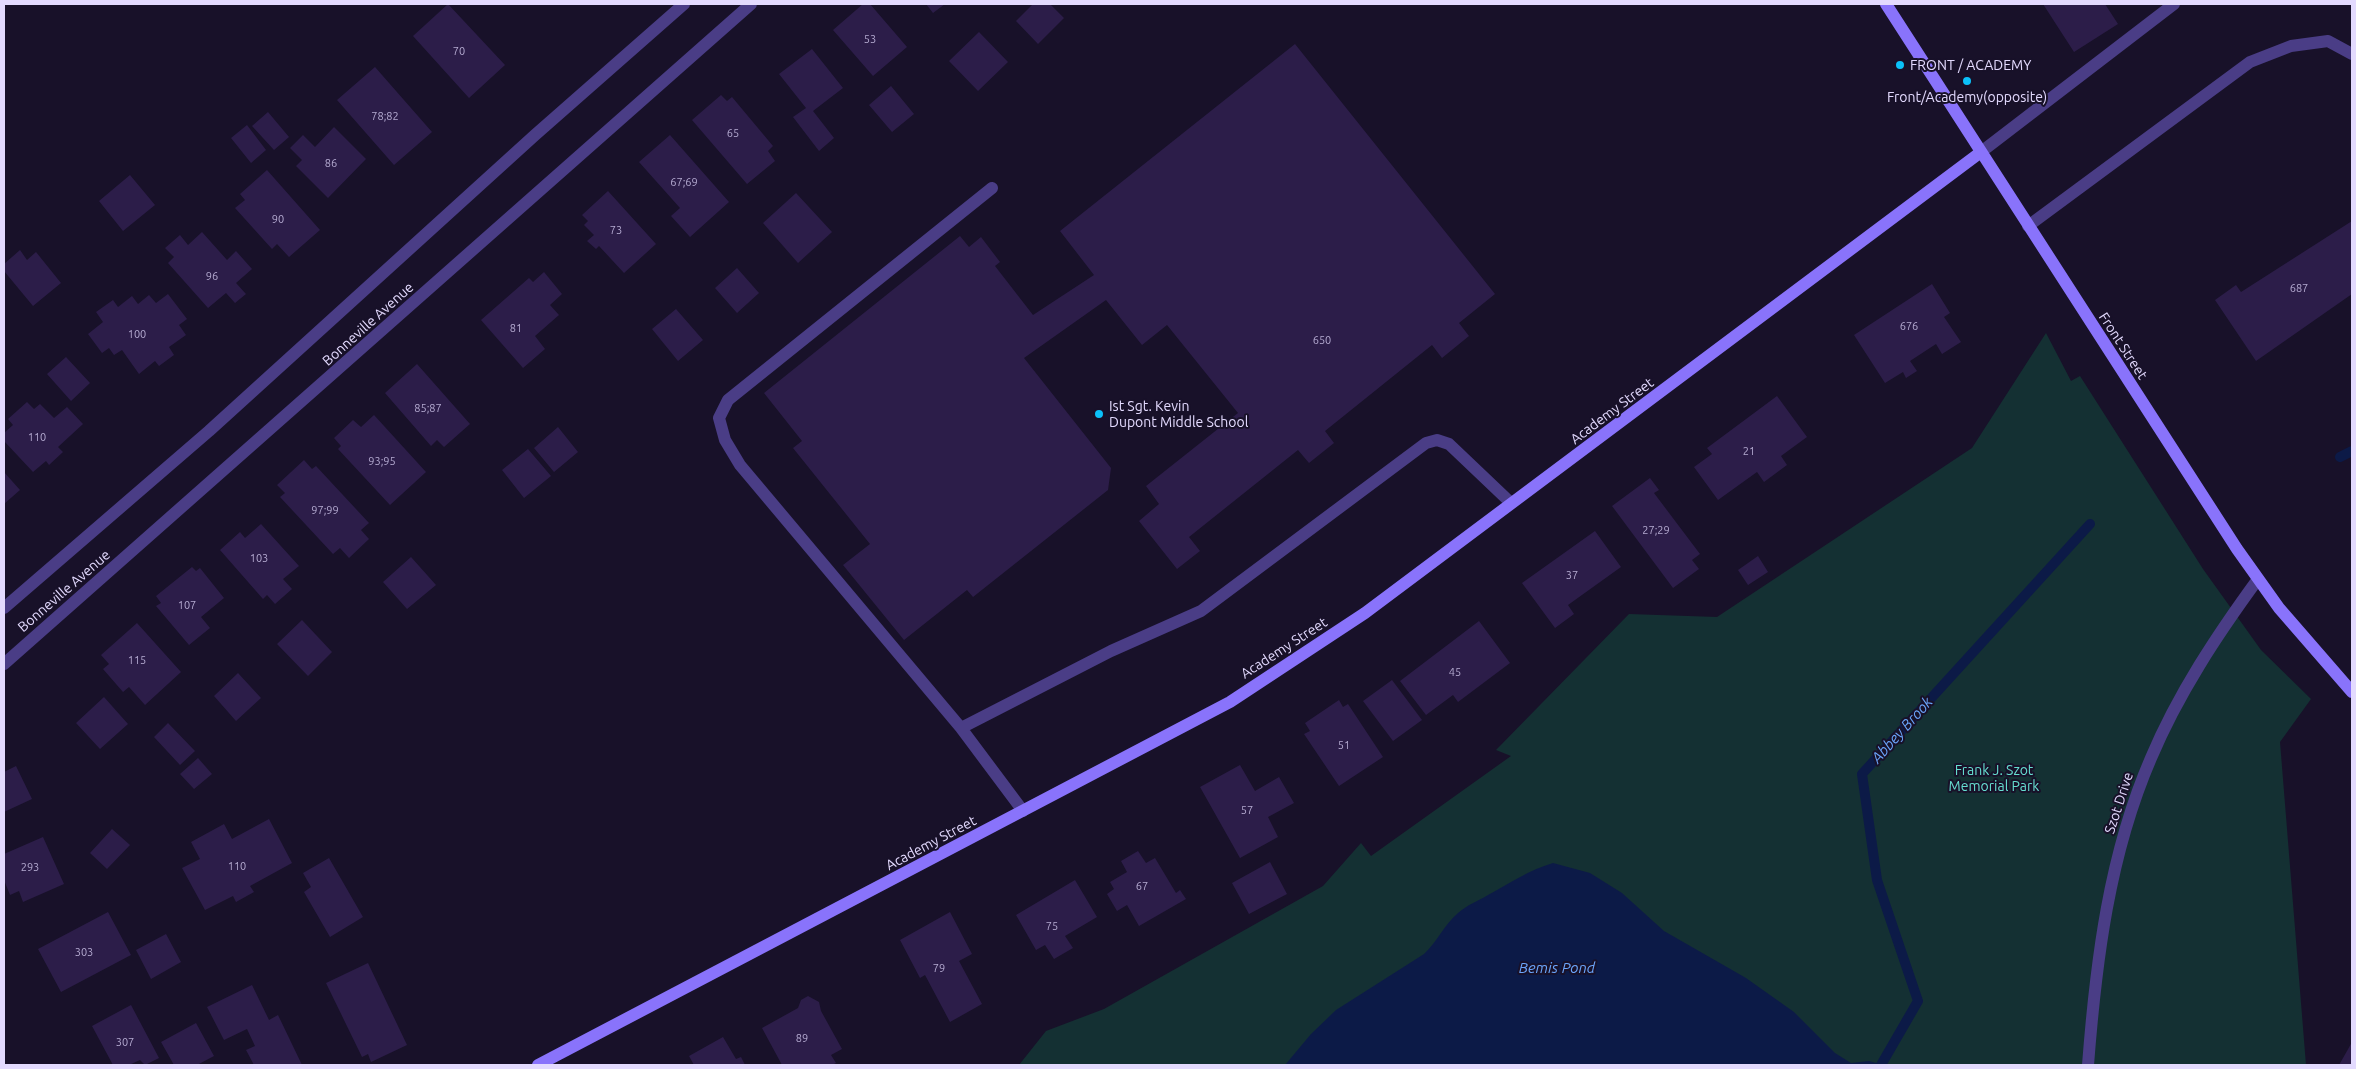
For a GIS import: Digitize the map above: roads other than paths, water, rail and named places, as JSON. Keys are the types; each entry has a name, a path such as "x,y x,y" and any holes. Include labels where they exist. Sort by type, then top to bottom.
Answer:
{"street":[{"name":"Bonneville Avenue","path":"4,608 209,431 528,141 684,4"},
{"name":"Bonneville Avenue","path":"4,664 751,4"},
{"name":"Front Street","path":"1886,4 2258,579 2279,608 2352,692"},
{"path":"1981,152 2174,4"},
{"path":"2028,226 2250,62 2291,46 2328,41 2352,54"},
{"name":"Academy Street","path":"538,1065 1230,702 1365,613 1981,152"},
{"path":"992,188 728,400 719,418 724,440 740,465 960,728 1023,811"},
{"path":"960,728 1111,651 1202,611 1426,443 1437,440 1449,444 1511,503"},
{"name":"Szot Drive","path":"2088,1065 2096,970 2108,898 2126,827 2150,758 2174,711 2213,643 2258,579"}],"water":[{"name":"Bemis Pond","path":"1553,863 1590,873 1622,893 1664,931 1746,978 1794,1012 1835,1053 1851,1063 1869,1061 1883,1065 1285,1065 1311,1034 1336,1010 1424,954 1461,910 1520,877"}],"waterway":[{"name":"Abbey Brook","path":"2340,457 2352,451"},
{"name":"Abbey Brook","path":"1881,1065 1918,1001 1877,880 1862,774 2090,524"}],"place":[{"name":"FRONT / ACADEMY","path":"1900,65"},
{"name":"Front/Academy(opposite)","path":"1967,81"},
{"name":"Ist Sgt. Kevin Dupont Middle School","path":"1099,414"}],"park label":[{"name":"Frank J. Szot Memorial Park","path":"1994,778"}]}
